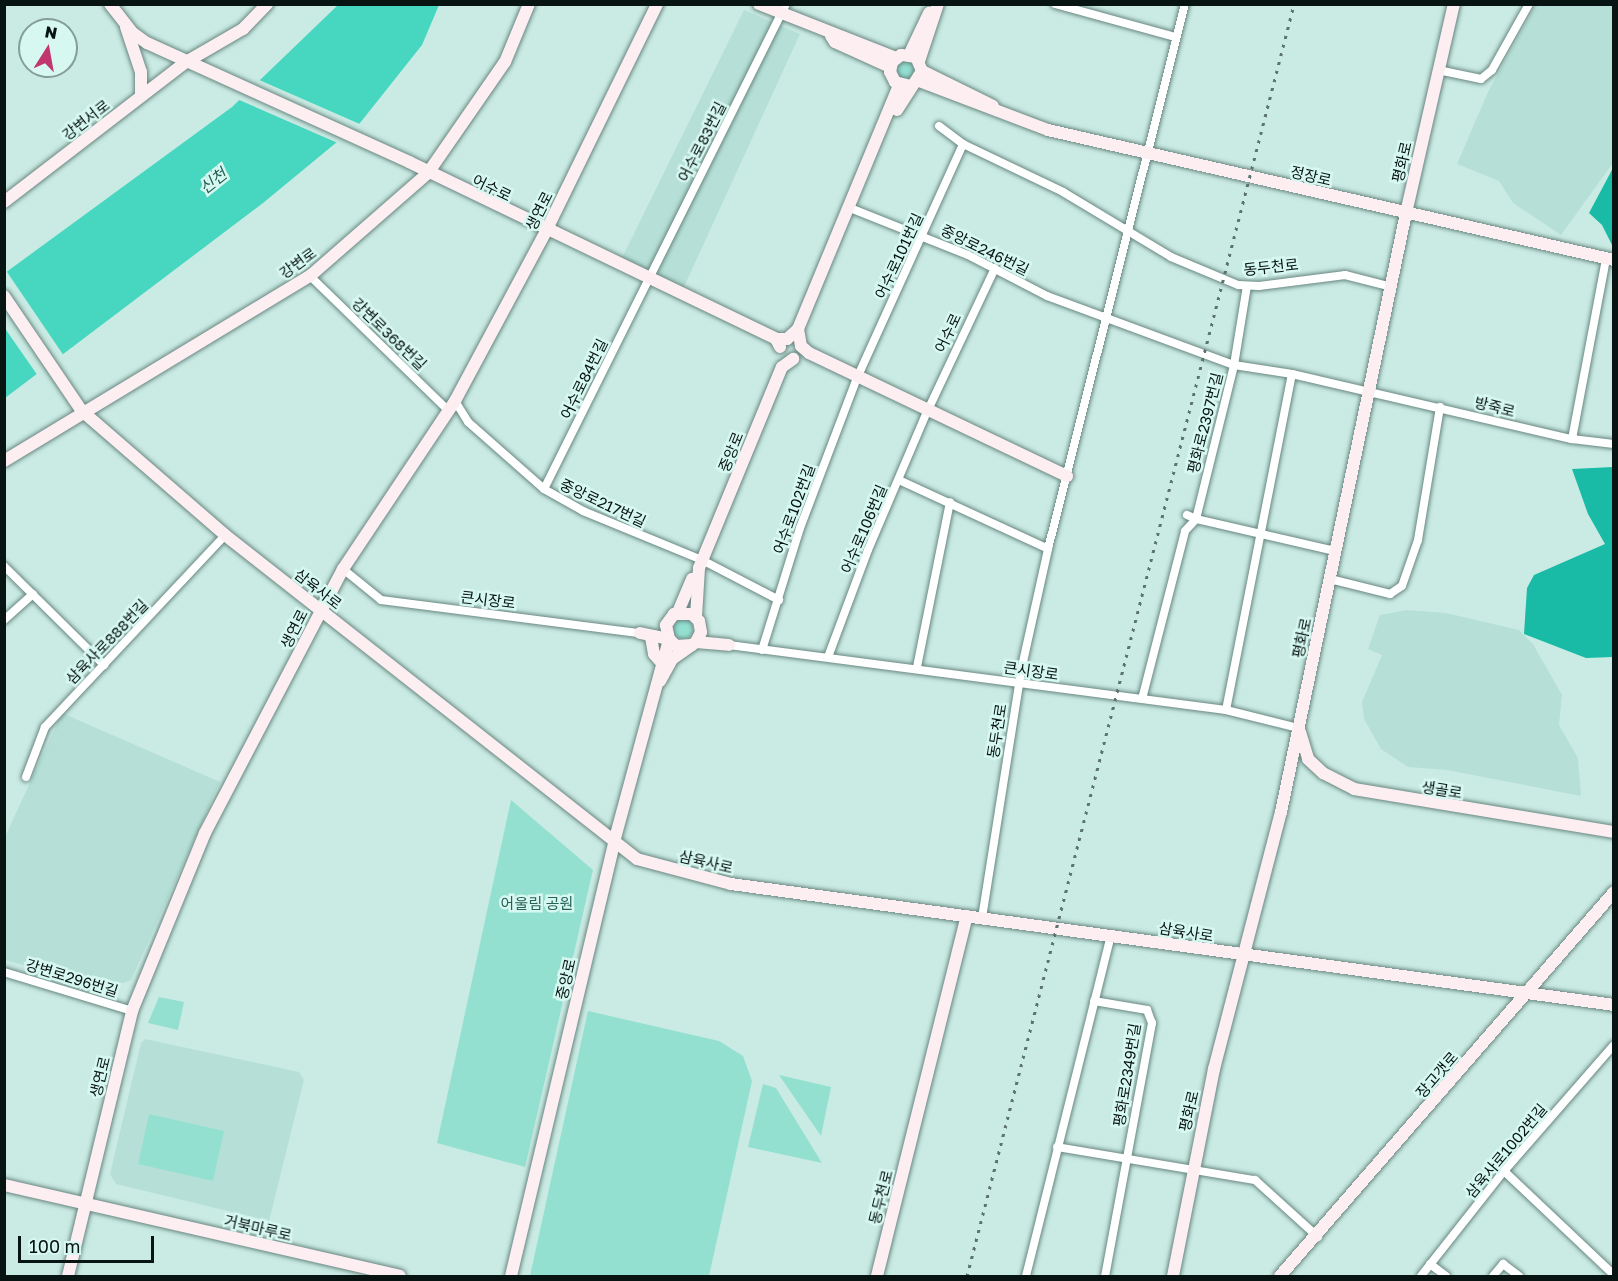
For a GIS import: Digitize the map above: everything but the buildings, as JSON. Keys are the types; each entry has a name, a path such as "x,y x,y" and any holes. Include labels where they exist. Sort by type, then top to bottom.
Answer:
{"street":[{"name":"어수로","path":"110,4 125,23 147,43 409,162 790,351 857,378 1067,476"},
{"path":"186,62 243,30 267,4"},
{"name":"강변로","path":"4,461 82,411 310,276 428,173 504,62 529,4"},
{"name":"생연로","path":"68,1276 84,1202 132,1011 205,833 344,569 452,406 546,231 657,4"},
{"path":"759,4 784,10 830,35 913,73"},
{"path":"790,351 875,146 913,73 936,4"},
{"name":"동두천로","path":"982,918 1019,683 1048,549 1185,4"},
{"name":"평화로","path":"1173,1276 1192,1168 1299,728 1335,551 1371,393 1406,213 1454,4"},
{"path":"1438,70 1482,79 1492,70 1529,4"},
{"path":"1061,6 1176,38"},
{"name":"어수로83번길","path":"648,280 784,10"},
{"path":"125,23 141,72 141,96"},
{"name":"강변서로","path":"4,202 186,62"},
{"path":"893,62 891,78 913,73"},
{"name":"정장로","path":"913,73 988,101 1004,114 1048,130 1610,259"},
{"name":"동두천로","path":"939,126 963,144 1063,192 1171,256 1247,285 1345,275 1392,286"},
{"name":"어수로101번길","path":"857,378 924,236 963,144"},
{"name":"중앙로246번길","path":"850,208 924,236 996,268 1047,296 1106,320"},
{"path":"1572,439 1610,259"},
{"name":"어수로","path":"927,411 996,268"},
{"name":"강변로368번길","path":"310,276 452,406"},
{"name":"어수로84번길","path":"544,489 648,280"},
{"path":"1106,320 1234,365 1247,285"},
{"name":"삼육사로","path":"4,296 82,411 225,535 637,859 731,884 1111,935 1525,996 1614,1005"},
{"name":"중앙로","path":"678,612 701,564 790,351"},
{"name":"평화로2397번길","path":"1191,517 1234,365 1292,375 1371,393"},
{"path":"1226,710 1292,375"},
{"name":"어수로102번길","path":"762,650 800,528 857,378"},
{"name":"방죽로","path":"1371,393 1572,439 1614,444"},
{"name":"중앙로217번길","path":"452,406 544,489 583,511 701,564"},
{"path":"1330,579 1390,594 1402,586 1418,540 1440,407"},
{"name":"어수로106번길","path":"828,657 927,411"},
{"path":"899,480 1048,549"},
{"path":"917,667 950,502"},
{"path":"1142,699 1185,531 1191,517 1259,535 1335,551"},
{"name":"삼육사로888번길","path":"26,777 45,727 225,535"},
{"path":"696,640 701,564 779,600"},
{"path":"4,566 104,664"},
{"name":"큰시장로","path":"344,569 381,600 646,635"},
{"path":"4,620 33,594"},
{"path":"646,635 655,633 666,626 678,612 696,617"},
{"path":"666,626 669,639 676,646 696,640 729,645"},
{"path":"646,635 669,639"},
{"path":"646,635 654,654 660,661"},
{"path":"654,690 660,661 669,639"},
{"path":"654,690 672,659 696,640"},
{"name":"큰시장로","path":"729,645 917,667 1226,710 1299,728"},
{"name":"중앙로","path":"511,1276 614,842 654,690"},
{"name":"생골로","path":"1299,728 1308,759 1323,773 1354,789 1614,832"},
{"name":"장고갯로","path":"1280,1276 1318,1237 1614,892"},
{"name":"동두천로","path":"877,1276 967,916"},
{"path":"1026,1276 1111,935"},
{"name":"강변로296번길","path":"4,972 132,1011"},
{"name":"평화로2349번길","path":"1094,1001 1147,1010 1152,1023 1106,1276"},
{"name":"삼육사로1002번길","path":"1421,1276 1504,1171 1614,1045"},
{"path":"1057,1147 1126,1161 1192,1168 1255,1179 1318,1237"},
{"path":"1504,1171 1611,1274"},
{"name":"거북마루로","path":"4,1185 400,1276"},
{"path":"1430,1264 1446,1276"},
{"path":"1493,1276 1503,1264 1519,1276"}],"shaded area":[{"path":"1536,5 1613,5 1613,163 1561,235 1513,203 1499,181 1457,164 1488,92"},
{"path":"744,10 800,34 683,289 622,258"},
{"path":"1613,168 1613,247 1602,225 1589,213"},
{"path":"1613,467 1613,657 1586,658 1524,634 1527,588 1534,575 1605,544 1588,514 1572,469"},
{"path":"1407,610 1446,613 1519,630 1533,644 1562,695 1559,725 1578,758 1581,796 1447,770 1408,767 1381,749 1364,719 1362,702 1382,655 1368,649 1380,615"},
{"path":"62,713 220,782 131,980 109,988 5,960 5,837"},
{"path":"145,1039 299,1072 304,1080 269,1221 116,1184 110,1174 141,1043"}],"green space":[{"path":"906,61 912,64 915,70 912,76 906,79 900,76 897,70 900,64"},
{"path":"683,619 690,622 693,629 690,636 683,639 676,636 673,629 676,622"},
{"name":"어울림 공원","path":"511,800 593,870 525,1167 437,1143"},
{"path":"159,997 184,1002 178,1030 148,1023"},
{"path":"588,1011 719,1041 743,1056 752,1081 709,1276 530,1276"},
{"path":"779,1075 831,1087 821,1136"},
{"path":"763,1084 776,1088 822,1163 748,1147"},
{"path":"149,1114 224,1131 213,1181 138,1164"}],"water":[{"name":"신천","path":"338,5 439,5 422,45 360,123 263,203 5,398 5,273 232,107"}],"pier":[{"path":"257,79 362,125 340,144 237,99"},
{"path":"5,269 64,356 38,376 4,327"}],"railway":[{"path":"967,1276 1294,4"}]}
